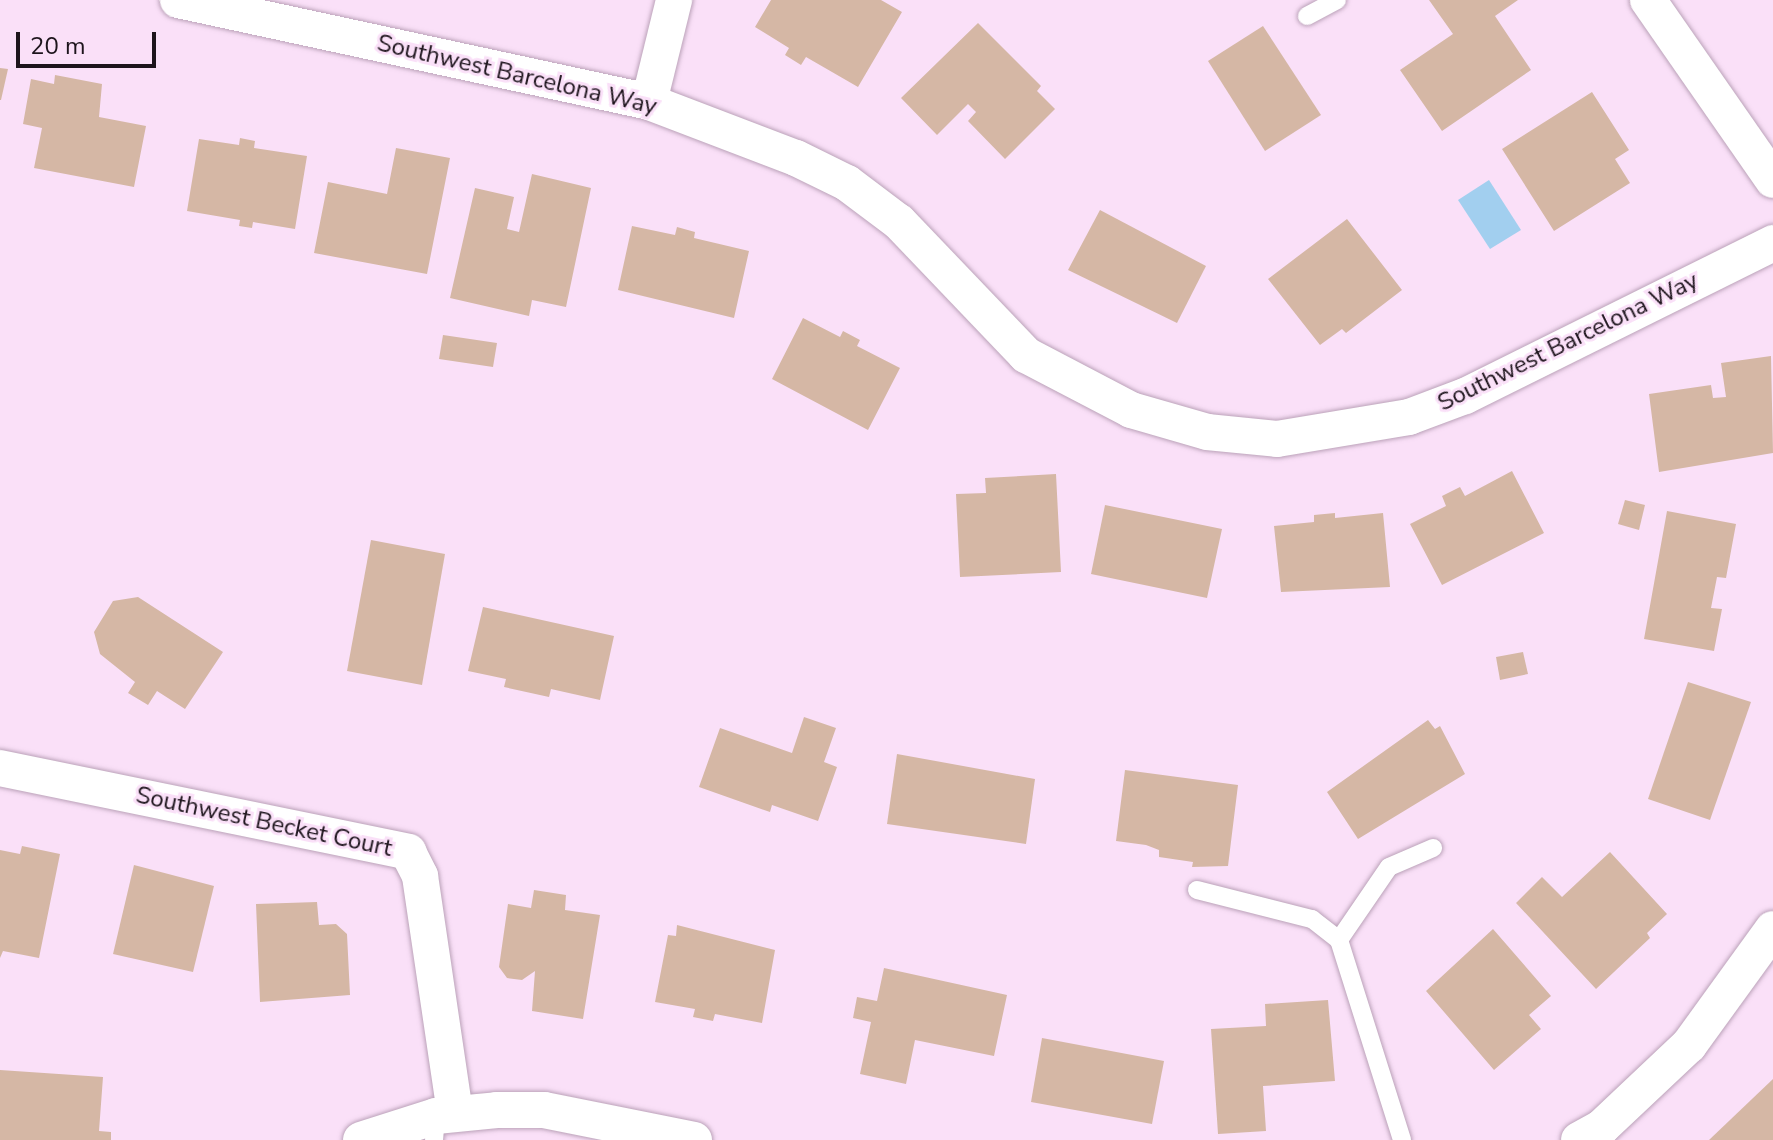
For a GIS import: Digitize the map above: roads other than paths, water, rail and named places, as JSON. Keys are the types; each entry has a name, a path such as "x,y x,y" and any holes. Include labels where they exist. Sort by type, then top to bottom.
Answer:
{"street":[{"name":"Southwest Barcelona Way","path":"178,0 649,102 847,183 899,222 1026,355 1131,410 1207,432 1277,439 1409,417 1465,396 1773,243"},
{"path":"649,102 674,0"},
{"path":"1648,0 1773,180"},
{"name":"Southwest Becket Court","path":"0,768 408,852 420,876 442,1123"},
{"path":"1598,1136 1689,1045 1773,929"},
{"path":"361,1140 442,1123 544,1110 694,1140"}],"lane":[{"path":"1307,16 1337,0"},
{"path":"1339,940 1389,867 1433,848"},
{"path":"1197,890 1312,919 1339,940 1402,1140"}],"water":[{"path":"1489,180 1521,230 1490,249 1458,200"}]}
